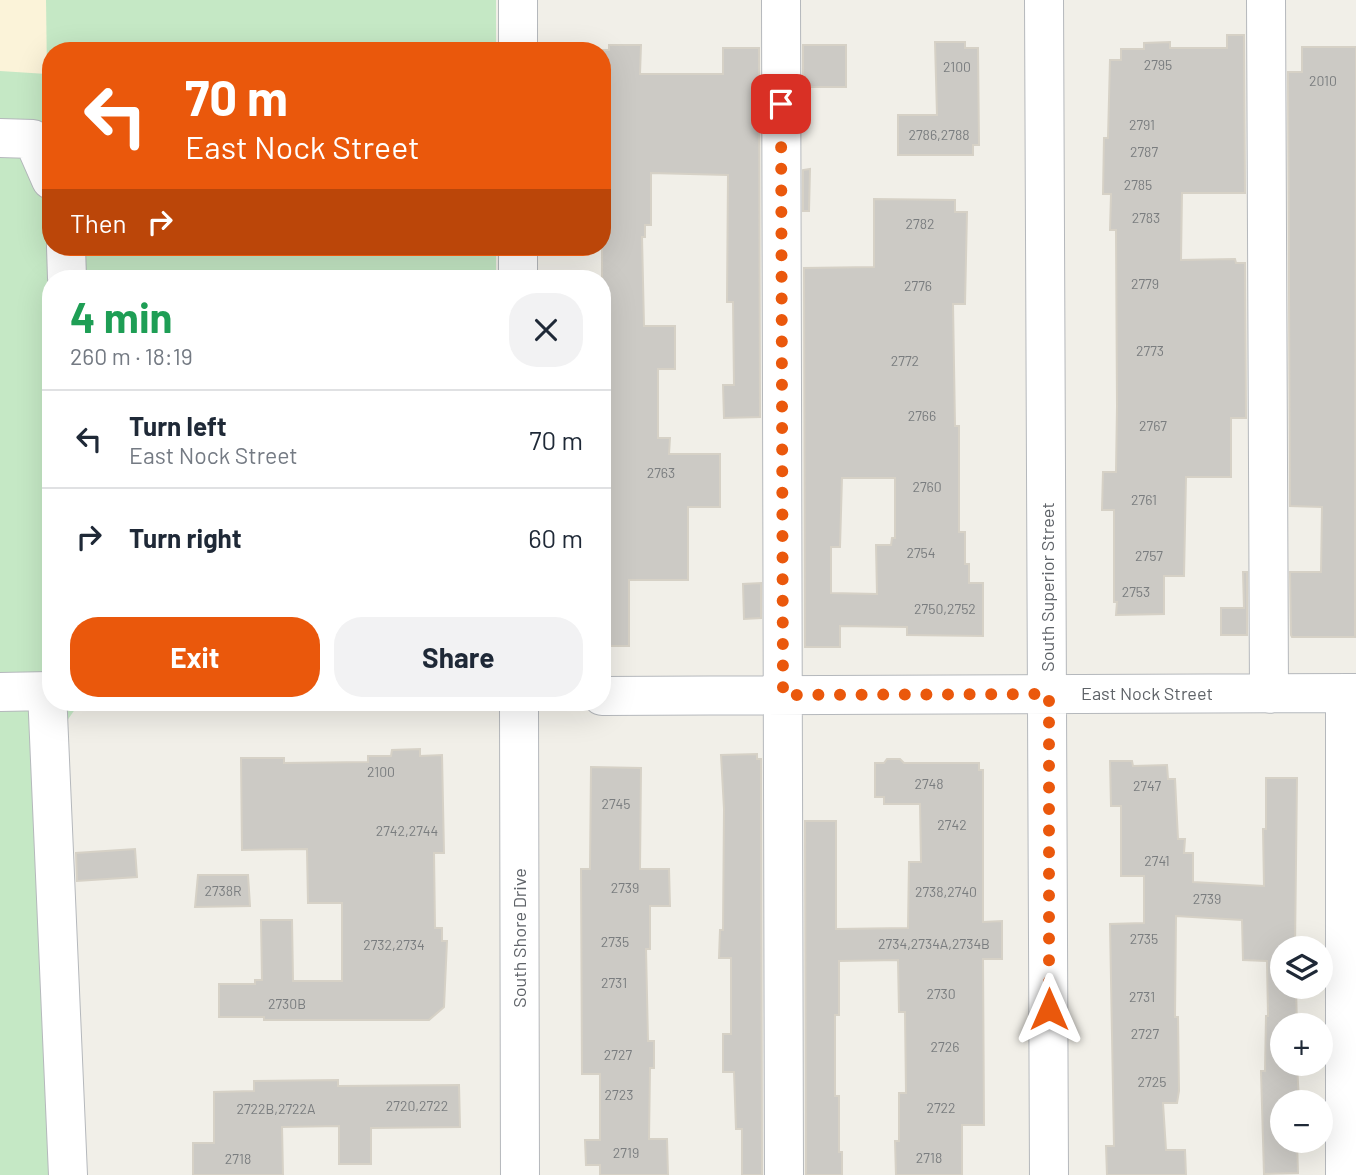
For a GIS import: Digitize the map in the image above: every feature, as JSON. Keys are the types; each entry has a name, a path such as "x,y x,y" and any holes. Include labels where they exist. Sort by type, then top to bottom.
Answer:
{"street":[{"path":"518,0 518,42"},
{"path":"781,0 784,1175"},
{"name":"South Superior Street","path":"1044,0 1049,1175"},
{"path":"1266,0 1269,694"},
{"path":"16,139 42,169"},
{"path":"0,692 42,691"},
{"path":"1345,1175 1350,693"},
{"name":"East Nock Street","path":"611,696 1350,693"},
{"path":"50,711 68,1175"},
{"name":"South Shore Drive","path":"519,711 520,1175"}],"green space":[{"path":"0,0 496,0 496,42 42,42 42,256 496,256 496,270 42,270 42,711 74,711 60,731 82,1175 0,1175"}],"sand":[{"path":"0,0 46,0 47,42 42,42 42,74 0,71"}],"building":[{"path":"1227,35 1244,35 1245,193 1182,193 1181,260 1235,259 1236,263 1245,263 1246,418 1231,418 1231,477 1186,477 1184,576 1164,576 1164,614 1116,615 1114,510 1102,510 1103,472 1116,472 1116,230 1110,230 1111,194 1103,194 1110,60 1121,60 1121,49 1144,49 1144,43 1170,42 1170,48 1227,48"},
{"path":"935,42 965,42 965,48 978,48 979,145 973,145 973,155 898,155 898,115 937,115"},
{"path":"611,45 641,45 640,74 723,74 723,48 759,48 760,417 724,418 723,385 734,385 733,302 727,302 728,175 651,173 651,225 645,225 645,237 642,237 644,326 675,326 675,369 658,369 658,438 670,438 669,454 720,454 720,507 688,507 688,580 629,580 629,646 611,646 611,270 602,270 602,256 611,256"},
{"path":"803,45 846,45 846,87 803,87"},
{"path":"1302,47 1356,47 1355,637 1291,635 1290,572 1321,572 1322,507 1290,506 1288,72 1302,72"},
{"path":"810,169 809,211 803,211 803,170"},
{"path":"874,199 955,200 955,212 967,212 965,304 953,304 955,426 959,426 959,532 965,532 965,564 969,564 969,583 983,583 983,636 907,635 907,627 840,626 840,647 805,647 804,268 874,267","holes":["842,478 895,478 895,538 892,538 891,545 876,545 877,594 831,593 831,547 840,547"]},
{"path":"1243,572 1247,572 1247,635 1221,635 1221,608 1244,608"},
{"path":"761,583 761,618 744,619 743,584"},
{"path":"420,749 420,756 442,755 444,853 434,853 435,928 442,928 442,941 447,941 444,1007 429,1020 264,1020 264,1017 219,1017 219,984 255,984 255,980 262,980 261,920 292,920 293,981 342,981 342,903 308,903 307,849 242,850 241,758 284,758 284,763 368,762 368,756 391,756 392,750"},
{"path":"757,754 757,759 761,759 762,1175 742,1175 742,1129 736,1129 734,1072 723,1072 723,1034 731,1034 731,958 719,958 720,930 723,930 724,809 721,755"},
{"path":"887,759 900,759 904,763 979,763 979,770 983,770 983,922 1002,921 1002,959 983,959 984,1125 962,1125 962,1175 896,1175 895,1141 899,1141 899,1093 906,1093 905,1012 899,1012 898,960 839,961 839,1015 835,1015 835,1096 839,1096 839,1152 842,1152 842,1175 806,1175 805,821 836,821 836,929 908,928 909,862 921,862 920,804 884,804 884,797 875,797 875,763 884,763"},
{"path":"1110,761 1132,761 1133,766 1167,765 1168,779 1175,779 1178,839 1185,839 1184,853 1193,853 1193,882 1264,886 1266,778 1297,778 1295,936 1270,936 1270,999 1296,999 1297,1013 1270,1013 1270,1076 1298,1076 1298,1090 1270,1090 1270,1153 1297,1153 1298,1173 1264,1174 1261,1071 1265,1071 1268,1016 1267,961 1243,960 1242,920 1176,916 1175,1017 1178,1017 1179,1091 1177,1103 1163,1103 1166,1150 1185,1150 1186,1175 1107,1175 1106,1146 1114,1146 1110,924 1144,923 1144,876 1121,876 1121,806 1111,806"},
{"path":"591,767 641,768 640,869 669,869 670,906 650,906 650,949 646,949 648,1041 654,1041 654,1068 650,1068 649,1139 667,1139 668,1175 600,1175 600,1165 586,1165 585,1140 600,1140 600,1074 582,1074 581,869 590,869"},
{"path":"135,849 137,877 77,881 76,853"},
{"path":"198,875 248,875 250,906 195,907"},
{"path":"338,1080 338,1086 459,1085 460,1127 371,1128 371,1164 339,1164 339,1126 282,1127 283,1175 193,1175 193,1143 214,1143 214,1092 254,1091 254,1081"}],"route":[{"path":"781,104 783,695 1049,694 1049,1009"}]}
